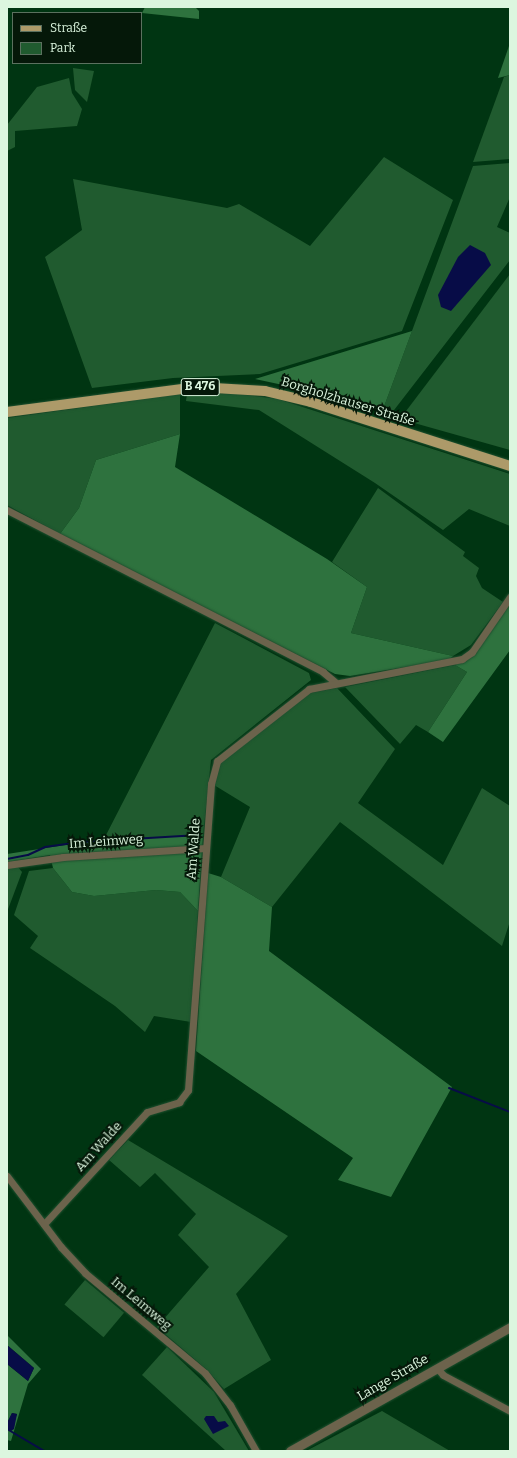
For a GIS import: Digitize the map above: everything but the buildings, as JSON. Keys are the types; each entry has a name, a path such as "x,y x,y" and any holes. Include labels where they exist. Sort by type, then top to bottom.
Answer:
{"main road":[{"name":"Borgholzhauser Straße","path":"7,412 197,387 265,391 311,402 510,466"}],"street":[{"path":"7,510 323,672 335,682"},
{"name":"Am Walde","path":"44,1224 147,1112 179,1102 188,1090 211,784 217,761 309,689 335,682 462,659 472,652 510,598"},
{"name":"Im Leimweg","path":"7,865 63,857 206,848"},
{"name":"Im Leimweg","path":"7,1176 44,1224 85,1273 205,1373 230,1406 256,1451"},
{"name":"Lange Straße","path":"290,1451 510,1327"},
{"path":"437,1368 443,1374 510,1411"}],"green space":[{"path":"145,7 195,7 199,11 199,19 142,13"},
{"path":"510,43 510,75 498,78"},
{"path":"73,68 94,71 87,102 75,90"},
{"path":"510,75 510,159 473,162 504,77"},
{"path":"69,78 72,93 82,109 77,126 15,131 15,147 7,151 7,125 37,87"},
{"path":"384,157 453,200 402,331 260,374 173,378 92,388 45,257 82,230 73,179 227,208 239,204 310,246"},
{"path":"510,163 510,197 497,227 510,233 510,260 391,414 382,412 473,166"},
{"path":"510,274 510,450 400,419"},
{"path":"412,331 382,412 311,391 255,379"},
{"path":"180,394 180,434 96,460 79,508 60,534 7,505 7,418"},
{"path":"187,394 238,394 278,399 510,474 510,526 469,509 443,530 375,483 259,410 186,401"},
{"path":"180,434 175,467 327,559 367,587 351,633 453,656 449,660 350,676 335,674 60,534 79,508 96,460"},
{"path":"378,488 465,552 463,556 479,568 476,576 482,588 503,602 471,645 453,656 351,633 367,587 332,562"},
{"path":"510,604 510,650 443,742 428,732 467,672 455,665 475,654"},
{"path":"215,623 309,673 311,680 211,760 203,836 104,839"},
{"path":"455,665 467,672 428,732 416,725 400,744 345,687"},
{"path":"337,688 395,749 358,803 443,865 482,788 510,806 510,921 502,946 340,822 272,907 221,877 250,807 214,785 216,767 224,757 305,694"},
{"path":"203,836 198,911 180,892 156,890 94,896 72,892 53,868 50,855 7,862 7,854 104,839"},
{"path":"17,866 22,872 7,912 7,868"},
{"path":"53,868 72,892 94,896 156,890 180,892 198,911 191,1022 154,1016 145,1032 115,1006 30,948 38,936 14,915 29,871"},
{"path":"208,873 221,877 272,907 269,951 452,1087 391,1197 338,1180 353,1158 196,1051"},
{"path":"128,1140 288,1236 236,1294 271,1360 224,1389 206,1369 157,1327 209,1267 178,1235 196,1214 155,1173 140,1187 109,1160"},
{"path":"85,1280 124,1313 103,1337 64,1305"},
{"path":"7,1335 41,1369 28,1384 11,1441 7,1440 7,1429 11,1431 17,1414 12,1413 7,1423 7,1364 28,1381 34,1368 7,1345"},
{"path":"167,1347 214,1392 249,1451 226,1451 142,1375"},
{"path":"382,1411 450,1451 306,1451"}],"shaded area":[{"path":"470,245 485,253 491,265 451,311 441,307 438,295 458,257"},
{"path":"7,1345 34,1368 28,1381 7,1364"},
{"path":"12,1413 17,1414 14,1429 11,1431 7,1429 7,1423"},
{"path":"206,1416 214,1416 218,1422 225,1421 229,1426 213,1434 204,1419"}],"waterway":[{"path":"7,859 28,855 45,847 81,842 199,835"},
{"path":"449,1088 510,1112"},
{"path":"7,1429 44,1451"}]}
